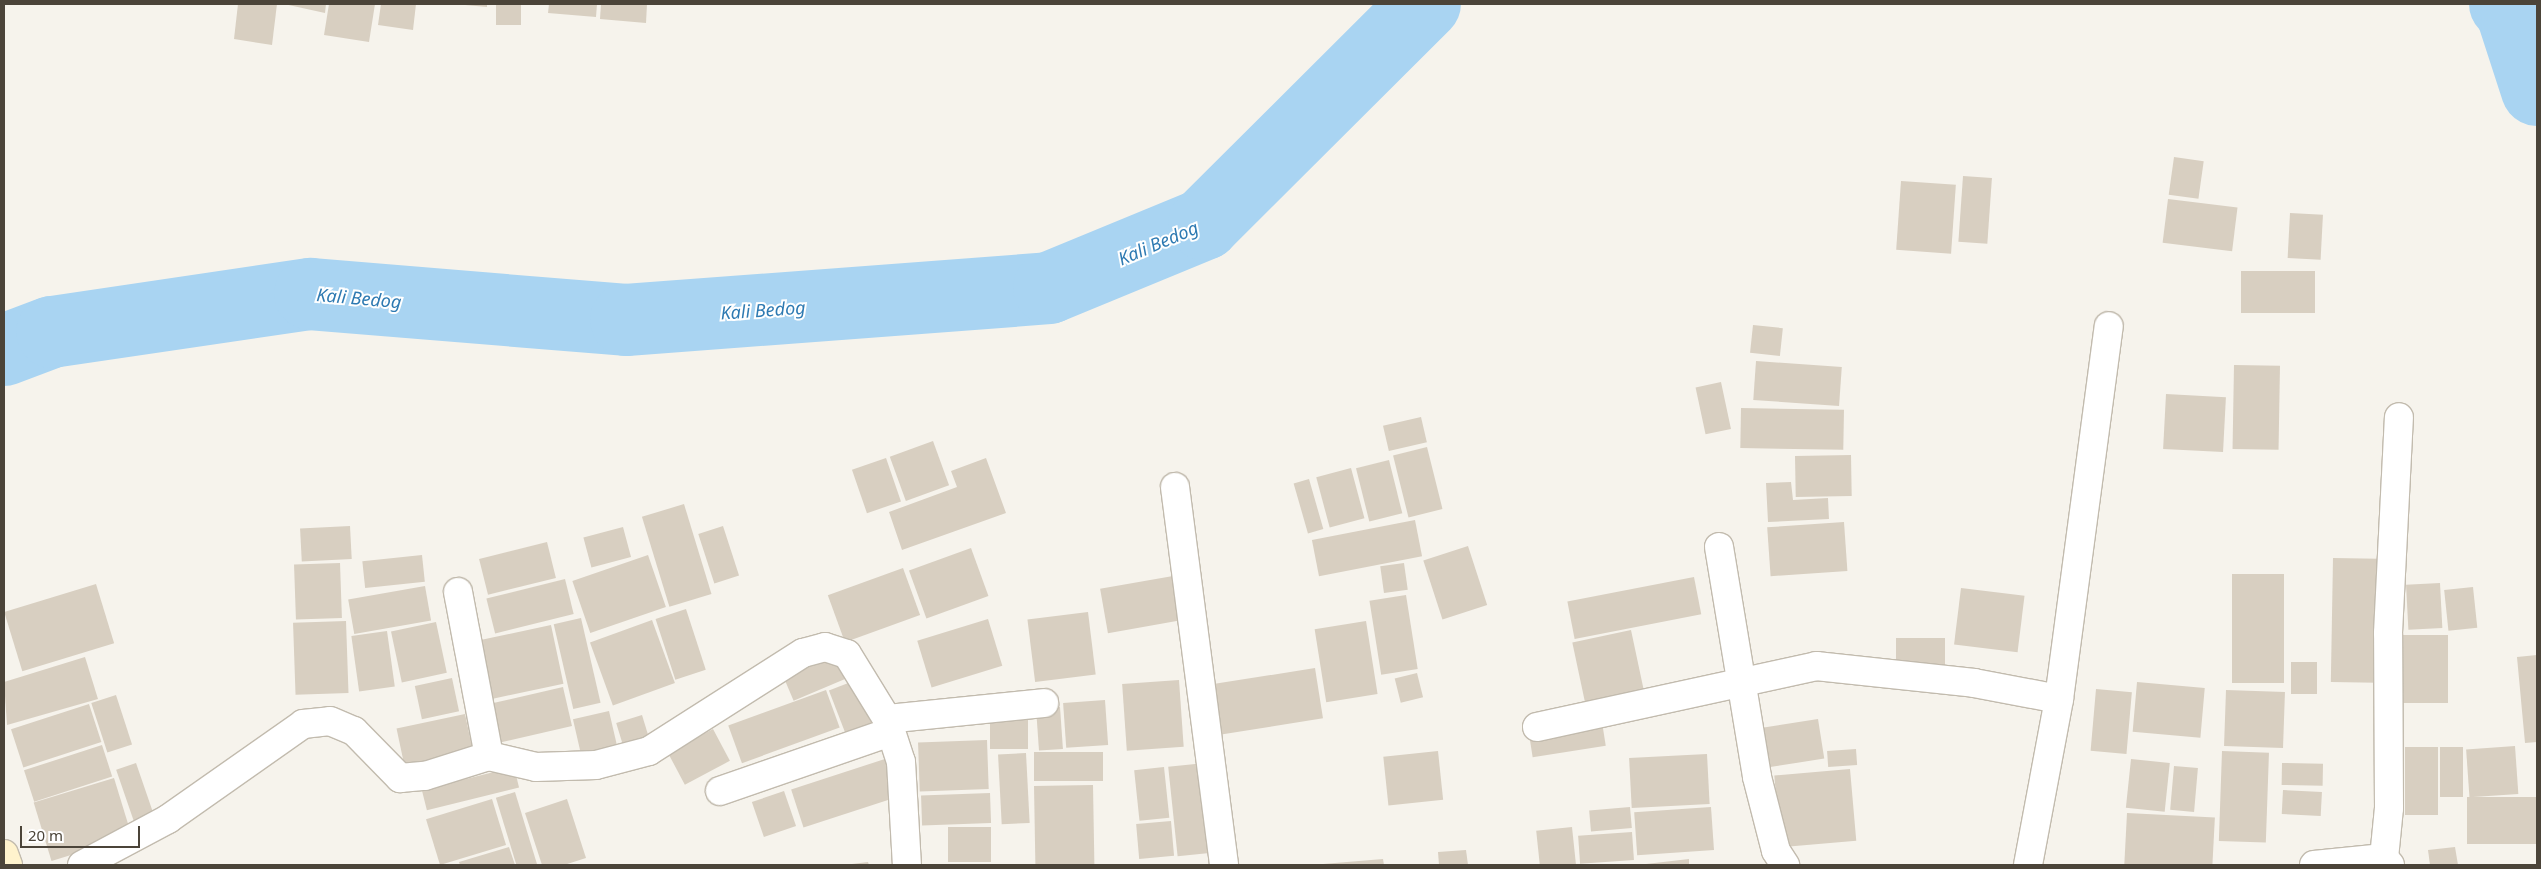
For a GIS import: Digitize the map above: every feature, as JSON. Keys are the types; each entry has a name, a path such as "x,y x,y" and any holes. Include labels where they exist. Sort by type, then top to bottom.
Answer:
{"main road":[{"path":"4,854 8,865"}],"street":[{"path":"2028,865 2059,699 2110,326"},
{"path":"2314,865 2387,862 2389,808 2388,633 2399,417"},
{"path":"1175,487 1224,865"},
{"path":"1719,547 1739,682 1765,815 1785,865"},
{"path":"458,592 489,756"},
{"path":"82,865 168,819 304,724 330,721 354,731 400,778 425,776 489,756 536,768 596,765 649,751 804,653 825,647 846,654 889,725 901,762 907,865"},
{"path":"1537,727 1816,666 1852,667 2059,699"},
{"path":"720,791 889,725 1044,702"}],"building":[{"path":"238,4 277,4 272,45 234,39"},
{"path":"284,4 326,4 325,13"},
{"path":"329,4 375,4 369,42 324,35"},
{"path":"381,4 416,4 413,30 378,25"},
{"path":"487,4 487,7 465,5"},
{"path":"496,4 521,4 521,25 496,25"},
{"path":"549,4 597,4 596,17 548,13"},
{"path":"601,4 647,4 646,23 600,19"},
{"path":"2174,157 2204,161 2198,199 2169,195"},
{"path":"1963,176 1992,178 1987,244 1958,242"},
{"path":"1901,181 1956,185 1951,254 1896,250"},
{"path":"2168,199 2237,208 2232,251 2163,243"},
{"path":"2290,213 2323,215 2321,260 2288,258"},
{"path":"2241,271 2315,271 2315,313 2241,313"},
{"path":"1753,325 1783,328 1780,356 1750,353"},
{"path":"1756,361 1842,367 1839,406 1753,400"},
{"path":"2234,365 2280,366 2279,450 2233,449"},
{"path":"1721,382 1731,429 1706,434 1696,387"},
{"path":"2166,394 2226,397 2223,452 2163,449"},
{"path":"1741,408 1844,410 1843,450 1740,448"},
{"path":"1421,417 1427,442 1389,451 1383,426"},
{"path":"933,441 949,485 906,501 890,457"},
{"path":"1427,447 1442,509 1409,518 1393,455"},
{"path":"1851,455 1852,496 1796,497 1795,456"},
{"path":"886,458 901,501 867,513 852,470"},
{"path":"986,458 1006,513 902,550 889,512 957,487 951,471"},
{"path":"1389,460 1402,513 1369,522 1356,468"},
{"path":"1351,468 1364,518 1330,528 1316,477"},
{"path":"1309,479 1323,529 1308,533 1294,483"},
{"path":"1791,482 1793,500 1828,498 1829,519 1768,522 1766,483"},
{"path":"684,504 711,594 669,607 642,517"},
{"path":"1415,520 1422,556 1319,576 1312,540"},
{"path":"1844,522 1847,571 1771,576 1767,527"},
{"path":"350,526 352,559 302,562 300,529"},
{"path":"723,526 739,575 714,583 698,534"},
{"path":"623,527 631,557 591,568 583,538"},
{"path":"547,542 556,578 488,595 479,559"},
{"path":"1468,546 1487,605 1442,619 1423,561"},
{"path":"971,548 988,596 926,618 909,571"},
{"path":"422,555 425,582 365,588 362,561"},
{"path":"648,555 666,607 590,633 572,581"},
{"path":"2333,558 2379,559 2377,683 2331,682"},
{"path":"340,563 342,618 296,620 294,565"},
{"path":"1404,563 1408,590 1384,593 1380,566"},
{"path":"903,568 920,615 845,642 828,595"},
{"path":"2232,574 2284,574 2284,683 2232,683"},
{"path":"1173,576 1181,620 1108,633 1100,589"},
{"path":"1694,577 1701,614 1575,639 1567,602"},
{"path":"565,579 574,614 495,634 486,599"},
{"path":"2440,583 2442,628 2408,630 2406,585"},
{"path":"96,584 114,643 22,671 4,612"},
{"path":"425,586 431,620 354,634 348,600"},
{"path":"2473,587 2477,628 2448,631 2444,590"},
{"path":"1961,588 2025,596 2018,652 1954,645"},
{"path":"1406,595 1418,669 1381,675 1369,601"},
{"path":"686,609 706,670 675,680 656,619"},
{"path":"1088,612 1096,675 1035,682 1027,619"},
{"path":"581,618 601,703 573,709 554,624"},
{"path":"988,619 1002,666 932,687 917,641"},
{"path":"652,620 675,683 613,706 590,643"},
{"path":"346,621 349,693 296,695 293,623"},
{"path":"1366,621 1378,694 1326,702 1315,629"},
{"path":"436,622 447,673 402,682 391,632"},
{"path":"551,625 563,684 487,700 475,641"},
{"path":"1631,630 1644,690 1585,702 1572,642"},
{"path":"387,631 395,686 359,691 351,636"},
{"path":"2399,635 2448,635 2448,703 2399,703"},
{"path":"1896,638 1945,638 1945,669 1896,669"},
{"path":"840,654 850,677 794,701 784,678"},
{"path":"2537,655 2537,742 2525,743 2517,657"},
{"path":"85,657 98,699 7,725 4,682"},
{"path":"2291,662 2317,662 2317,694 2291,694"},
{"path":"1315,668 1323,718 1213,736 1205,685"},
{"path":"1417,673 1423,697 1401,703 1395,679"},
{"path":"452,678 459,711 422,719 415,686"},
{"path":"856,680 874,728 847,738 829,690"},
{"path":"1179,680 1184,747 1127,751 1122,684"},
{"path":"2137,682 2205,688 2200,738 2133,732"},
{"path":"563,687 572,726 498,743 489,704"},
{"path":"2096,689 2132,692 2126,754 2091,751"},
{"path":"826,690 840,728 742,763 728,726"},
{"path":"2226,690 2285,692 2283,748 2224,746"},
{"path":"116,695 132,744 107,752 91,703"},
{"path":"1105,700 1108,745 1066,748 1063,703"},
{"path":"89,704 101,742 23,767 11,729"},
{"path":"1060,707 1063,749 1039,751 1036,709"},
{"path":"609,711 617,746 581,754 573,719"},
{"path":"465,714 474,755 405,770 397,729"},
{"path":"990,714 1028,714 1028,749 990,749"},
{"path":"642,715 650,742 624,750 616,723"},
{"path":"1818,719 1824,759 1762,768 1756,729"},
{"path":"1602,722 1606,746 1533,757 1529,734"},
{"path":"713,729 730,761 685,785 668,753"},
{"path":"987,740 989,789 920,791 918,742"},
{"path":"102,745 112,776 34,802 24,770"},
{"path":"2515,746 2518,794 2469,797 2466,749"},
{"path":"2405,747 2438,747 2438,815 2405,815"},
{"path":"2440,747 2463,747 2463,797 2440,797"},
{"path":"1856,749 1857,765 1828,767 1827,751"},
{"path":"1438,751 1443,800 1388,805 1383,757"},
{"path":"2222,751 2269,753 2266,843 2219,841"},
{"path":"1034,752 1103,752 1103,781 1034,781"},
{"path":"1026,753 1030,823 1002,824 998,754"},
{"path":"1707,754 1710,804 1632,808 1629,758"},
{"path":"891,757 903,795 803,827 791,789"},
{"path":"2131,759 2170,763 2165,812 2126,808"},
{"path":"136,763 156,820 136,827 116,770"},
{"path":"1205,763 1214,853 1178,856 1168,767"},
{"path":"2282,763 2323,764 2323,786 2282,785"},
{"path":"2174,766 2198,768 2194,812 2170,810"},
{"path":"514,767 519,787 427,810 422,790"},
{"path":"1164,767 1169,818 1139,821 1134,770"},
{"path":"1850,769 1856,841 1781,847 1774,776"},
{"path":"114,778 132,836 52,861 34,803"},
{"path":"1093,785 1094,864 1035,865 1034,786"},
{"path":"2283,790 2322,792 2321,816 2282,814"},
{"path":"784,791 796,826 764,837 752,802"},
{"path":"515,792 537,865 516,865 496,798"},
{"path":"990,793 991,823 922,825 921,795"},
{"path":"2467,797 2537,797 2537,844 2467,844"},
{"path":"492,799 506,845 440,865 426,819"},
{"path":"567,799 586,858 564,865 542,865 525,813"},
{"path":"1630,807 1632,828 1591,831 1589,811"},
{"path":"1711,807 1714,850 1637,855 1634,812"},
{"path":"2127,813 2215,818 2212,865 2124,864"},
{"path":"1171,821 1174,856 1139,859 1136,824"},
{"path":"948,827 991,827 991,862 948,862"},
{"path":"1572,827 1576,865 1540,865 1536,831"},
{"path":"1632,832 1634,860 1580,864 1578,836"},
{"path":"509,847 515,865 460,865 459,862"},
{"path":"2455,847 2458,865 2430,865 2428,850"},
{"path":"1466,850 1468,865 1439,865 1438,852"},
{"path":"1383,859 1384,865 1323,865 1323,864"},
{"path":"1689,859 1689,865 1646,865 1646,864"},
{"path":"868,862 869,865 852,865 852,864"}],"waterway":[{"name":"Kali Bedog","path":"4,350 52,332 310,294 626,320 1049,288 1204,224 1425,4"},
{"name":"Kali Bedog","path":"2505,4 2511,10 2537,90"}]}
